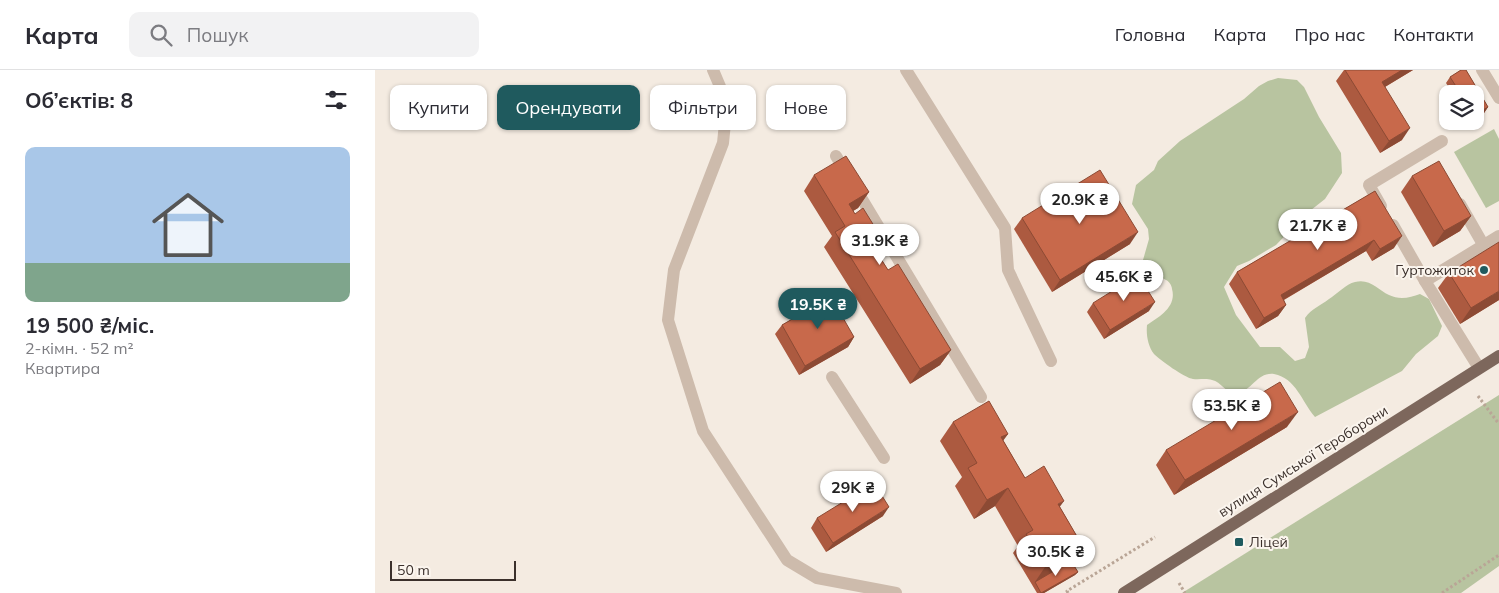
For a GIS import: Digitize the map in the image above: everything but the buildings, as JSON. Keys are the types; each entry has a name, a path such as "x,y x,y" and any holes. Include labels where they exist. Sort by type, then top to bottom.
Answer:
{"main road":[{"name":"вулиця Сумської Тероборони","path":"1123,593 1499,356"}],"lane":[{"path":"713,70 727,103 723,143 674,270 669,320 703,431 787,560 817,578 896,593"},
{"path":"906,70 1005,228 1008,270 1051,361"},
{"path":"1482,70 1499,98"},
{"path":"1442,141 1369,185 1479,368"},
{"path":"836,156 981,397"},
{"path":"1456,197 1484,246"},
{"path":"1425,281 1499,236"},
{"path":"831,377 884,458"}],"path":[{"path":"1478,396 1499,424"},
{"path":"1068,593 1067,591 1155,537"},
{"path":"1442,593 1499,555"},
{"path":"1179,583 1185,593"}],"green space":[{"path":"1278,78 1297,80 1304,87 1319,117 1341,153 1342,173 1325,199 1306,214 1276,245 1237,266 1224,287 1236,315 1260,347 1280,347 1295,361 1305,358 1309,347 1305,318 1313,309 1355,282 1369,283 1397,298 1420,294 1429,299 1442,326 1438,336 1416,354 1402,371 1315,417 1298,391 1282,376 1268,374 1243,392 1234,393 1215,381 1193,379 1184,376 1154,354 1148,340 1147,325 1166,311 1172,301 1172,288 1169,282 1164,279 1146,275 1141,267 1149,239 1148,229 1132,204 1136,185 1154,170 1158,161 1180,141 1244,99 1259,86"},
{"path":"1494,129 1499,139 1499,201 1486,208 1454,152"},
{"path":"1499,395 1499,566 1461,593 1182,593"}],"place":[{"name":"Гуртожиток","path":"1484,270"},
{"name":"Ліцей","path":"1239,542"}]}
